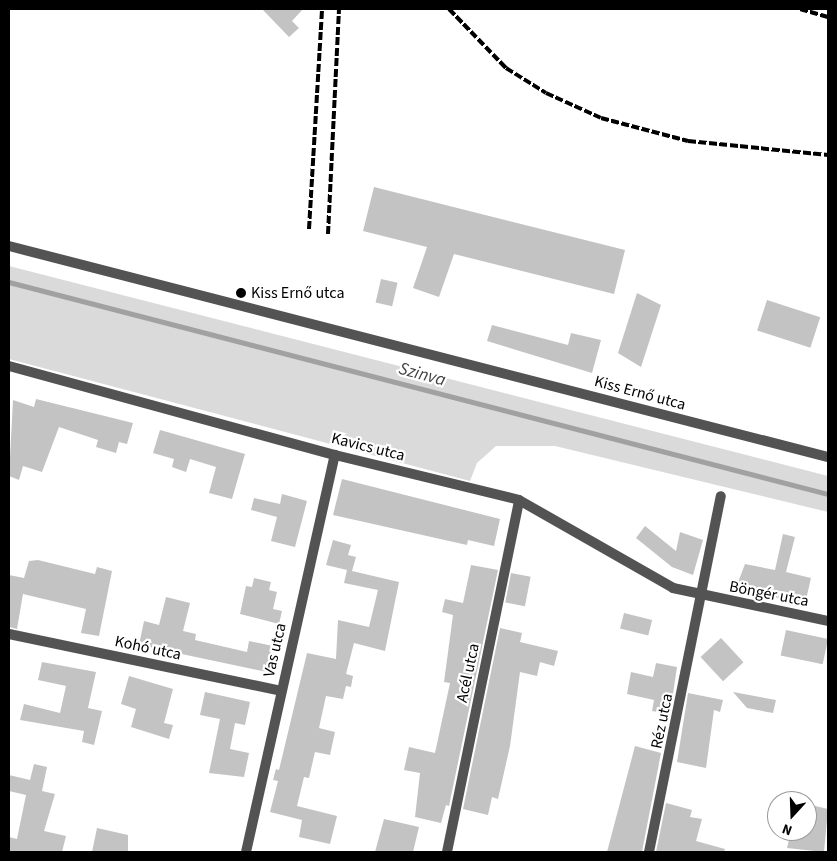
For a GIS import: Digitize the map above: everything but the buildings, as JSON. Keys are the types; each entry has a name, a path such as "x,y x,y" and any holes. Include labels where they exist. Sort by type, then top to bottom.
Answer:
{"street":[{"name":"Kiss Ernő utca","path":"9,246 828,457"},
{"name":"Kavics utca","path":"9,366 335,455 519,500 673,588 703,597"},
{"name":"Vas utca","path":"246,852 335,455"},
{"name":"Réz utca","path":"650,852 703,597 721,496"},
{"name":"Acél utca","path":"447,852 519,500"},
{"name":"Böngér utca","path":"703,597 828,621"},
{"name":"Kohó utca","path":"9,634 281,691"}],"shaded area":[{"path":"9,266 828,476 828,512 555,446 496,446 477,463 470,481 9,359"}],"waterway":[{"name":"Szinva","path":"9,282 828,494"}],"railway":[{"path":"309,229 322,9"},
{"path":"328,234 339,9"},
{"path":"449,9 506,68 546,93 601,118 688,141 828,155"},
{"path":"800,9 828,17"}],"place":[{"name":"Kiss Ernő utca","path":"241,293"}]}
